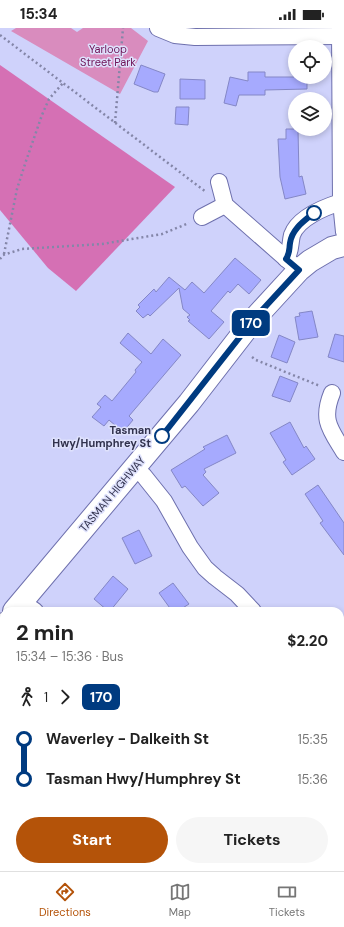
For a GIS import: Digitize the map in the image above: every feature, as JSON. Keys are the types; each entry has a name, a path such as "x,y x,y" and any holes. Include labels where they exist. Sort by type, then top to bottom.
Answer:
{"highway":[{"name":"TASMAN HIGHWAY","path":"25,607 134,468 189,403 254,319 292,265 319,255 332,248 344,245"}],"street":[{"path":"158,28 175,34 195,37 341,34 341,202 344,232"},
{"path":"219,182 225,205 292,265"},
{"path":"292,265 290,242 294,232 301,223 325,207 341,202"},
{"path":"202,217 225,205"},
{"path":"332,392 327,404 327,419 329,426 344,452"},
{"path":"134,468 146,479 164,501 190,547 205,568 237,594 249,607"}],"path":[{"path":"115,123 123,28"},
{"path":"0,34 115,123 225,205"},
{"path":"4,255 17,189 26,161 49,99 63,83"},
{"path":"0,259 4,255 22,249 102,244 162,234 202,217"},
{"path":"252,357 256,360 315,382 332,392"}],"green space":[{"name":"Yarloop Street Park","path":"16,28 71,28 77,32 83,28 131,28 148,41 120,94 11,31"}],"shaded area":[{"path":"0,65 175,187 76,291 48,268 0,210"}],"building":[{"path":"141,65 165,74 158,92 154,92 134,84"},
{"path":"248,72 265,72 265,77 288,77 288,84 307,84 307,89 265,90 265,95 239,95 236,106 224,103 230,77 248,81"},
{"path":"180,79 205,80 205,99 180,99"},
{"path":"176,107 189,107 188,125 175,124"},
{"path":"286,129 288,129 288,136 298,136 299,177 302,176 306,194 285,199 280,177 278,139 286,139"},
{"path":"235,258 261,280 249,294 238,284 230,293 228,291 211,311 224,322 209,339 188,321 190,320 187,317 190,315 183,309 179,288 150,316 148,314 143,318 136,311 140,307 138,305 154,289 156,292 169,277 185,290 192,282 204,293"},
{"path":"312,311 318,337 299,340 295,317 300,316 299,313"},
{"path":"128,333 151,354 163,339 181,355 129,416 133,420 123,432 109,420 104,426 92,417 101,407 97,404 105,395 112,401 136,372 135,370 142,362 120,343"},
{"path":"335,334 344,336 344,362 328,357"},
{"path":"279,335 295,342 287,363 271,357"},
{"path":"280,376 298,383 290,402 272,396"},
{"path":"290,422 304,448 306,446 315,459 292,475 283,462 286,460 270,433"},
{"path":"227,435 236,453 204,469 206,472 203,475 219,493 203,506 185,486 182,488 171,470 205,449 203,447"},
{"path":"318,485 344,523 344,555 320,523 323,521 305,494"},
{"path":"139,530 152,556 135,564 122,538"},
{"path":"113,576 128,589 113,607 103,607 94,599"},
{"path":"173,583 189,604 184,607 169,607 159,593"}],"bus line":[{"name":"170","path":"162,436 254,319 299,270 286,259 290,254 290,242 294,232 301,223 314,213"}],"place":[{"name":"Tasman Hwy/Humphrey St","path":"162,436"}]}
